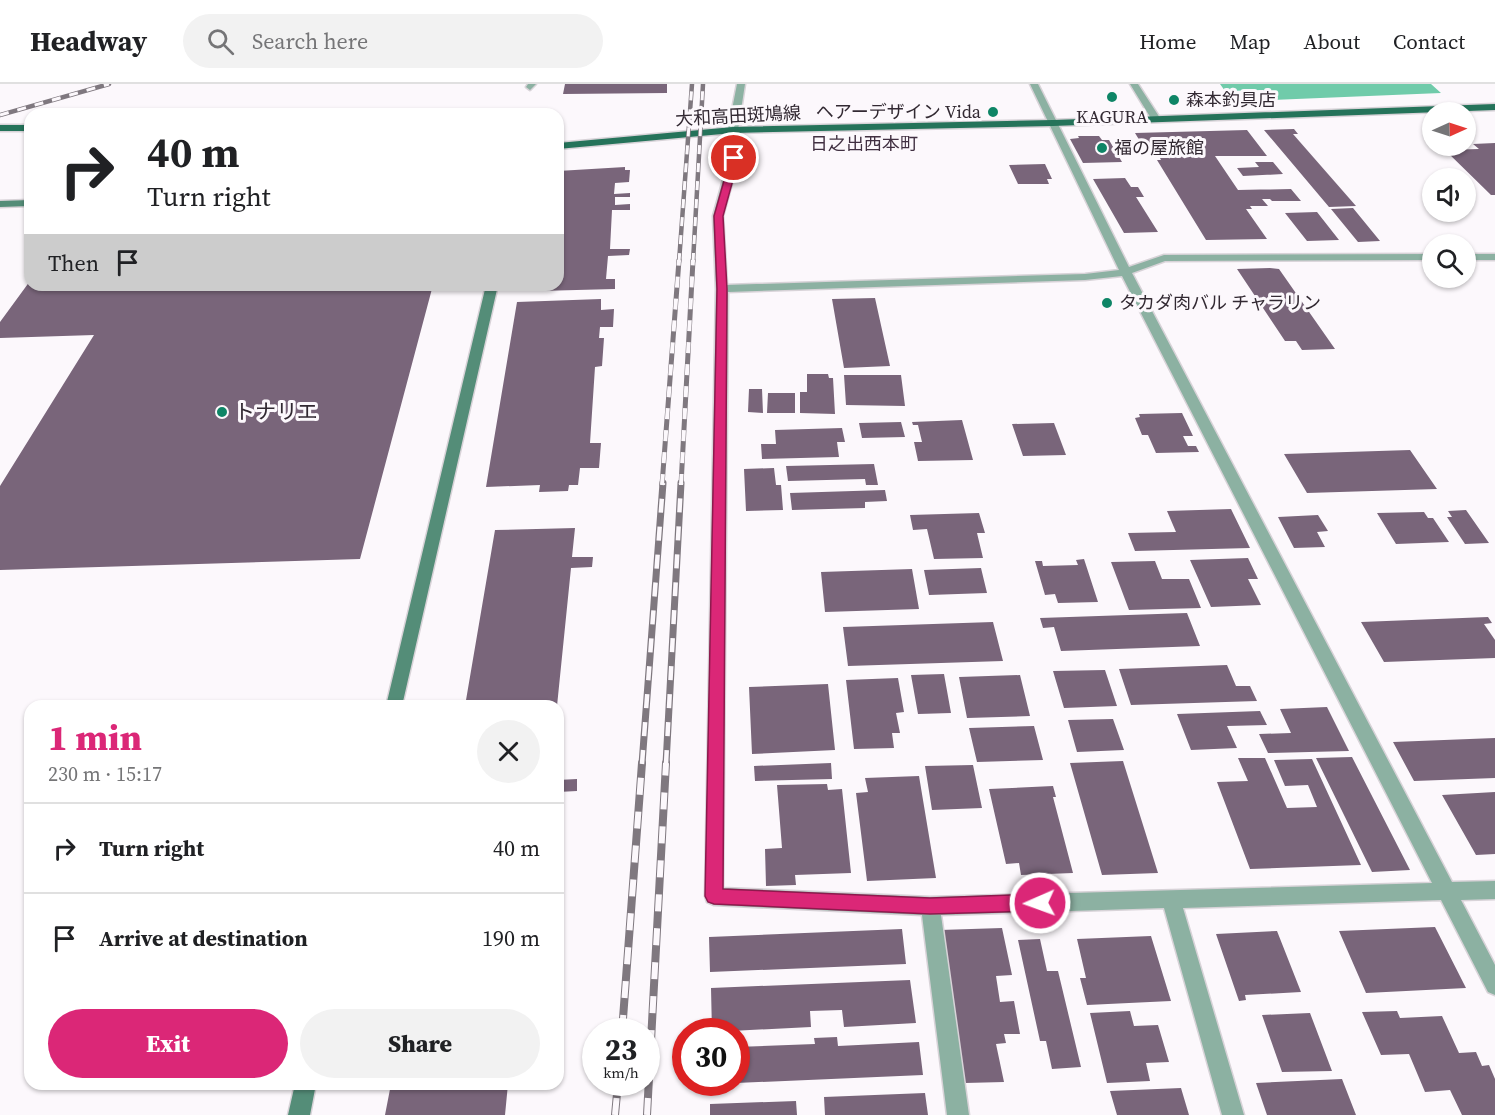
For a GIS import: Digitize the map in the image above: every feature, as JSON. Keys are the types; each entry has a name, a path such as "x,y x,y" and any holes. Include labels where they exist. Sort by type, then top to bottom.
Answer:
{"main road":[{"name":"大和高田斑鳩線","path":"564,145 734,130 1053,123 1495,107"},
{"path":"0,128 24,128"}],"street":[{"path":"741,84 734,130 734,158 718,216 722,289 714,896 930,906 1495,890"},
{"path":"1035,84 1126,272 1495,985"},
{"path":"1134,84 1155,118"},
{"path":"0,204 24,203"},
{"path":"722,289 1086,277 1126,272 1164,258 1422,257"},
{"path":"1476,257 1495,257"},
{"path":"395,700 491,291"},
{"path":"1171,899 1233,1115"},
{"path":"930,906 958,1115"},
{"path":"299,1115 305,1090"}],"shaded area":[{"path":"1220,84 1431,84 1441,93 1272,100 1263,90 1225,91"}],"building":[{"path":"565,84 667,84 667,93 563,94"},
{"path":"1294,129 1298,134 1293,134 1356,206 1329,207 1264,130"},
{"path":"1247,130 1267,156 1215,156 1238,190 1291,189 1301,201 1262,199 1268,206 1250,206 1252,209 1246,209 1267,239 1206,240 1157,160 1161,160 1159,156 1149,156 1135,133"},
{"path":"1078,136 1099,136 1102,140 1109,140 1122,162 1083,163 1070,139 1079,138"},
{"path":"1495,143 1495,195 1491,195 1476,180 1476,168 1463,168 1451,156 1476,156 1476,149 1479,149 1476,144"},
{"path":"1255,162 1273,162 1283,174 1243,176 1237,168 1259,167"},
{"path":"1045,164 1052,179 1047,179 1049,184 1018,184 1009,165"},
{"path":"625,167 625,170 630,170 629,182 615,183 614,194 630,193 630,197 615,197 615,205 630,204 630,210 612,210 610,249 630,249 629,255 608,256 606,279 615,279 615,289 564,290 564,171"},
{"path":"1125,178 1131,187 1138,187 1144,197 1136,197 1158,232 1124,233 1093,179"},
{"path":"1353,208 1380,241 1358,242 1331,209"},
{"path":"1317,212 1339,240 1307,241 1285,213"},
{"path":"1237,269 1279,269 1335,349 1302,350 1296,341 1285,341"},
{"name":"トナリエ","path":"24,289 431,291 360,559 0,570 0,486 94,335 0,338 0,322"},
{"path":"875,298 890,366 844,368 832,299"},
{"path":"601,299 601,310 614,309 613,327 600,327 599,338 604,338 602,366 595,367 590,443 601,443 599,468 580,468 578,485 569,485 568,491 539,492 540,485 486,487 517,302"},
{"path":"807,374 828,374 829,378 833,378 835,414 800,413 800,392 807,392"},
{"path":"844,375 901,375 905,406 846,405"},
{"path":"749,389 762,389 763,413 748,412"},
{"path":"768,393 795,393 795,413 767,413"},
{"path":"1182,413 1193,436 1183,436 1188,446 1196,446 1199,452 1156,453 1148,435 1142,435 1135,418 1140,417 1139,414"},
{"path":"962,420 973,460 918,461 914,442 922,442 918,425 913,425 912,422"},
{"path":"901,422 905,437 862,438 859,423"},
{"path":"1054,423 1066,455 1023,456 1012,424"},
{"path":"842,428 845,442 837,442 839,457 762,459 761,444 776,444 775,430"},
{"path":"1410,450 1437,489 1307,493 1284,454"},
{"path":"874,464 878,485 866,485 865,479 788,481 786,466"},
{"path":"774,468 776,485 781,485 783,510 746,511 744,469"},
{"path":"885,490 887,501 865,502 865,508 792,510 790,493"},
{"path":"1231,509 1250,548 1135,551 1128,533 1176,532 1167,511"},
{"path":"1466,510 1489,543 1465,544 1447,517 1452,517 1448,511"},
{"path":"1424,512 1428,518 1433,518 1449,542 1396,544 1377,513"},
{"path":"979,513 985,533 977,533 983,558 934,559 927,529 913,530 910,515"},
{"path":"1318,515 1328,531 1317,532 1325,547 1294,548 1278,517"},
{"path":"575,528 572,557 593,557 592,567 571,568 558,700 466,700 495,530"},
{"path":"1248,558 1258,579 1248,579 1261,605 1211,607 1190,560"},
{"path":"1084,559 1098,602 1058,603 1055,594 1045,595 1035,561 1042,561 1043,566 1078,565 1076,560"},
{"path":"1155,561 1162,579 1189,579 1201,608 1129,610 1111,562"},
{"path":"981,568 987,593 929,595 924,570"},
{"path":"912,569 919,609 825,612 821,572"},
{"path":"1187,613 1200,646 1061,651 1054,627 1043,628 1040,618"},
{"path":"1488,617 1492,623 1484,624 1495,640 1495,658 1384,662 1361,622"},
{"path":"993,622 1003,661 848,666 843,627"},
{"path":"1227,665 1236,686 1250,686 1257,701 1131,705 1119,669"},
{"path":"1105,670 1117,706 1064,708 1053,671"},
{"path":"944,674 951,713 918,714 911,675"},
{"path":"1020,675 1030,716 967,718 959,677"},
{"path":"898,678 904,712 896,713 900,733 892,733 894,748 854,749 846,680"},
{"path":"828,684 835,750 752,754 749,687"},
{"path":"1327,707 1349,751 1268,753 1259,734 1291,733 1280,709"},
{"path":"1260,711 1267,725 1227,726 1237,748 1191,750 1177,714"},
{"path":"1113,719 1124,750 1077,752 1068,720"},
{"path":"1034,726 1043,760 977,762 969,728"},
{"path":"1495,738 1495,778 1414,781 1393,742"},
{"path":"1352,757 1410,870 1372,872 1316,758"},
{"path":"1238,758 1265,758 1287,808 1317,807 1308,785 1285,786 1274,760 1312,759 1361,865 1250,869 1217,782 1248,781"},
{"path":"1123,761 1158,873 1102,875 1070,763"},
{"path":"831,763 832,779 755,781 754,766"},
{"path":"973,765 982,808 932,810 925,766"},
{"path":"919,776 936,878 867,881 856,793 868,792 865,778"},
{"path":"577,779 577,791 564,792 564,780"},
{"path":"827,784 828,790 842,789 851,873 795,875 796,885 766,886 765,849 782,848 777,785"},
{"path":"1053,786 1056,797 1053,797 1073,873 1021,875 1019,863 1006,864 989,789"},
{"path":"1495,792 1495,854 1476,855 1442,795"},
{"path":"1435,927 1466,988 1366,993 1339,931"},
{"path":"1002,928 1012,975 996,976 1000,1002 1014,1001 1020,1034 1004,1034 1006,1043 996,1044 1004,1082 965,1083 940,930"},
{"path":"902,929 906,964 710,972 709,937"},
{"path":"1277,931 1301,992 1245,995 1246,1000 1239,1001 1216,934"},
{"path":"1151,936 1171,1001 1087,1005 1080,978 1086,978 1077,939"},
{"path":"1040,939 1047,971 1058,971 1081,1067 1052,1069 1046,1041 1040,1041 1018,940"},
{"path":"910,980 916,1023 844,1027 842,1010 810,1011 811,1027 750,1030 750,1018 712,1018 711,988"},
{"path":"1130,1011 1134,1026 1158,1025 1169,1062 1146,1063 1150,1081 1107,1083 1090,1013"},
{"path":"1397,1011 1400,1018 1442,1016 1459,1053 1476,1052 1482,1066 1489,1065 1495,1079 1495,1115 1462,1115 1450,1090 1425,1092 1409,1054 1381,1055 1362,1012"},
{"path":"1310,1013 1332,1071 1282,1072 1262,1015"},
{"path":"837,1037 838,1046 919,1042 923,1075 750,1082 750,1046 815,1044 814,1038"},
{"path":"1342,1079 1356,1115 1267,1115 1256,1083"},
{"path":"1181,1088 1189,1115 1117,1115 1110,1091"},
{"path":"390,1090 507,1090 505,1115 385,1115"},
{"path":"925,1093 928,1115 825,1115 824,1097"},
{"path":"796,1101 797,1115 710,1115 710,1104"}],"railway":[{"path":"25,108 109,84"},
{"path":"679,262 692,84"},
{"path":"693,262 703,84"},
{"path":"0,115 24,108"},
{"path":"662,485 679,260"},
{"path":"681,485 693,260"},
{"path":"642,764 663,483"},
{"path":"666,764 681,483"},
{"path":"623,1018 642,763"},
{"path":"647,1115 666,763"},
{"path":"615,1115 617,1096"}],"place":[{"name":"KAGURA","path":"1112,97"},
{"name":"森本釣具店","path":"1174,100"},
{"name":"ヘアーデザイン Vida","path":"993,112"},
{"name":"福の屋旅館","path":"1102,148"},
{"name":"タカダ肉バル チャラリン","path":"1107,303"},
{"name":"トナリエ","path":"222,412"}],"district":[{"name":"日之出西本町","path":"864,144"}],"route":[{"path":"734,158 718,216 722,289 714,896 930,906 1040,903"}]}
